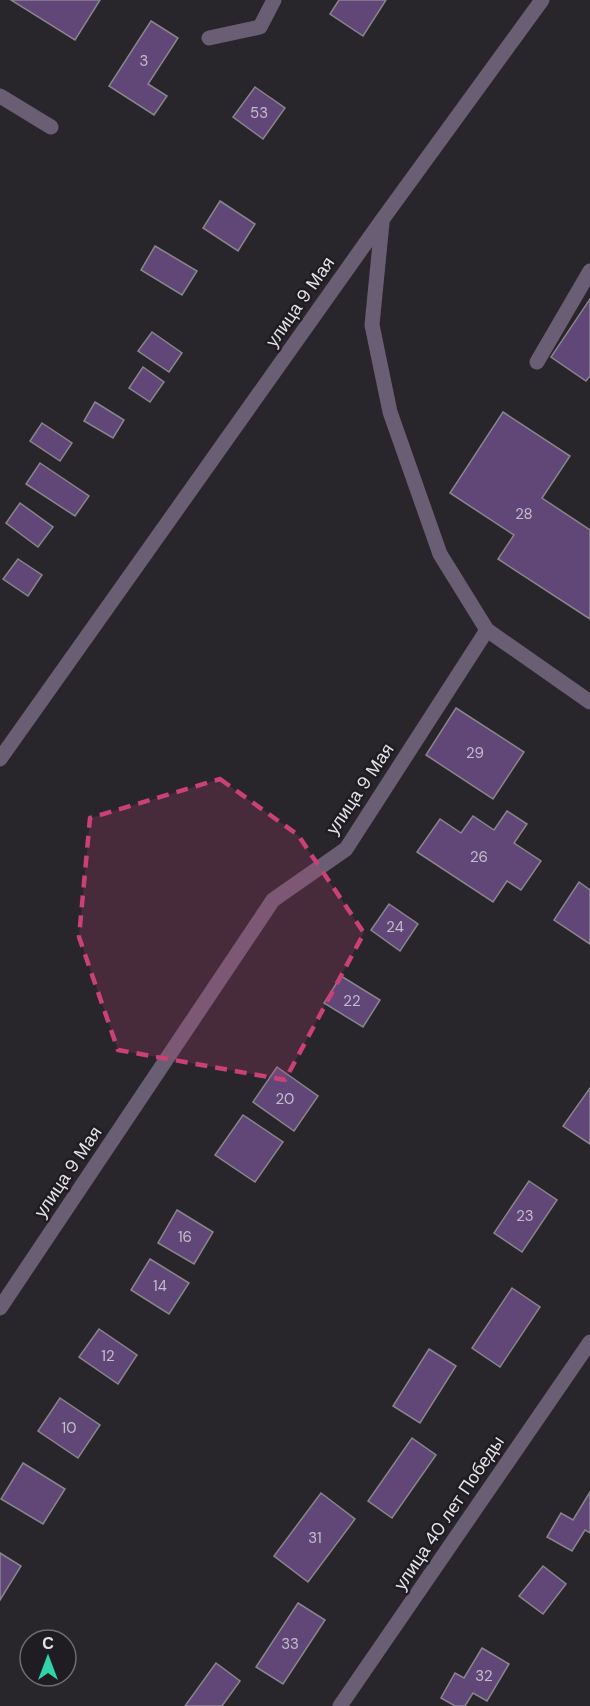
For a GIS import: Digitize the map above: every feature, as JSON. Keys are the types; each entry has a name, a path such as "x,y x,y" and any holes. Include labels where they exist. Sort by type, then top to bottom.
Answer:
{"street":[{"path":"209,38 260,27 274,0"},
{"name":"улица 9 Мая","path":"0,759 382,220 542,0"},
{"path":"0,96 51,127"},
{"path":"382,220 372,325 390,412 440,554 487,630 590,702"},
{"path":"537,362 590,271"},
{"name":"улица 9 Мая","path":"0,1308 273,900 346,849 487,630"},
{"name":"улица 40 лет Победы","path":"340,1706 590,1342"}],"highlighted area":[{"path":"220,779 298,835 364,933 285,1080 118,1050 79,937 90,818"}],"building":[{"path":"11,0 100,0 75,40"},
{"path":"339,0 386,0 363,36 330,14"},
{"path":"151,21 178,38 148,84 167,96 154,115 109,86"},
{"path":"255,87 285,108 263,139 233,117"},
{"path":"220,201 255,224 238,251 203,228"},
{"path":"155,246 197,271 182,295 141,270"},
{"path":"590,299 590,376 586,381 551,357"},
{"path":"152,332 182,353 169,372 138,351"},
{"path":"143,367 164,382 150,402 129,388"},
{"path":"95,402 124,420 113,438 84,421"},
{"path":"503,412 570,456 542,498 590,530 590,619 498,559 514,535 450,493"},
{"path":"42,423 72,443 60,461 30,441"},
{"path":"40,463 89,496 75,516 26,484"},
{"path":"20,503 53,527 38,547 6,523"},
{"path":"18,559 42,575 28,596 3,579"},
{"path":"456,708 524,752 493,799 426,755"},
{"path":"507,811 527,824 514,843 541,861 521,890 507,881 493,902 417,852 440,819 461,833 473,816 494,830"},
{"path":"579,882 590,890 590,944 554,920"},
{"path":"389,904 418,924 400,951 371,930"},
{"path":"341,976 380,1000 363,1027 324,1003"},
{"path":"277,1067 318,1096 294,1131 253,1102"},
{"path":"590,1088 590,1144 563,1126"},
{"path":"243,1115 283,1142 255,1182 215,1155"},
{"path":"529,1181 557,1200 522,1252 494,1233"},
{"path":"177,1210 213,1232 194,1264 158,1243"},
{"path":"150,1259 189,1283 169,1314 131,1290"},
{"path":"512,1288 540,1307 500,1367 472,1348"},
{"path":"99,1329 137,1355 118,1384 79,1357"},
{"path":"429,1349 456,1366 420,1423 393,1406"},
{"path":"60,1398 100,1425 78,1458 38,1431"},
{"path":"412,1438 436,1455 392,1518 368,1501"},
{"path":"23,1463 65,1489 43,1524 1,1499"},
{"path":"590,1492 590,1533 585,1530 572,1551 547,1537 561,1513 573,1520"},
{"path":"321,1493 355,1519 308,1582 274,1556"},
{"path":"0,1553 21,1566 0,1600"},
{"path":"543,1566 566,1584 543,1614 519,1596"},
{"path":"298,1603 325,1620 283,1684 256,1667"},
{"path":"482,1648 509,1664 487,1701 473,1693 465,1706 455,1706 441,1698 455,1673 464,1678"},
{"path":"216,1663 240,1681 222,1706 185,1706"}]}
